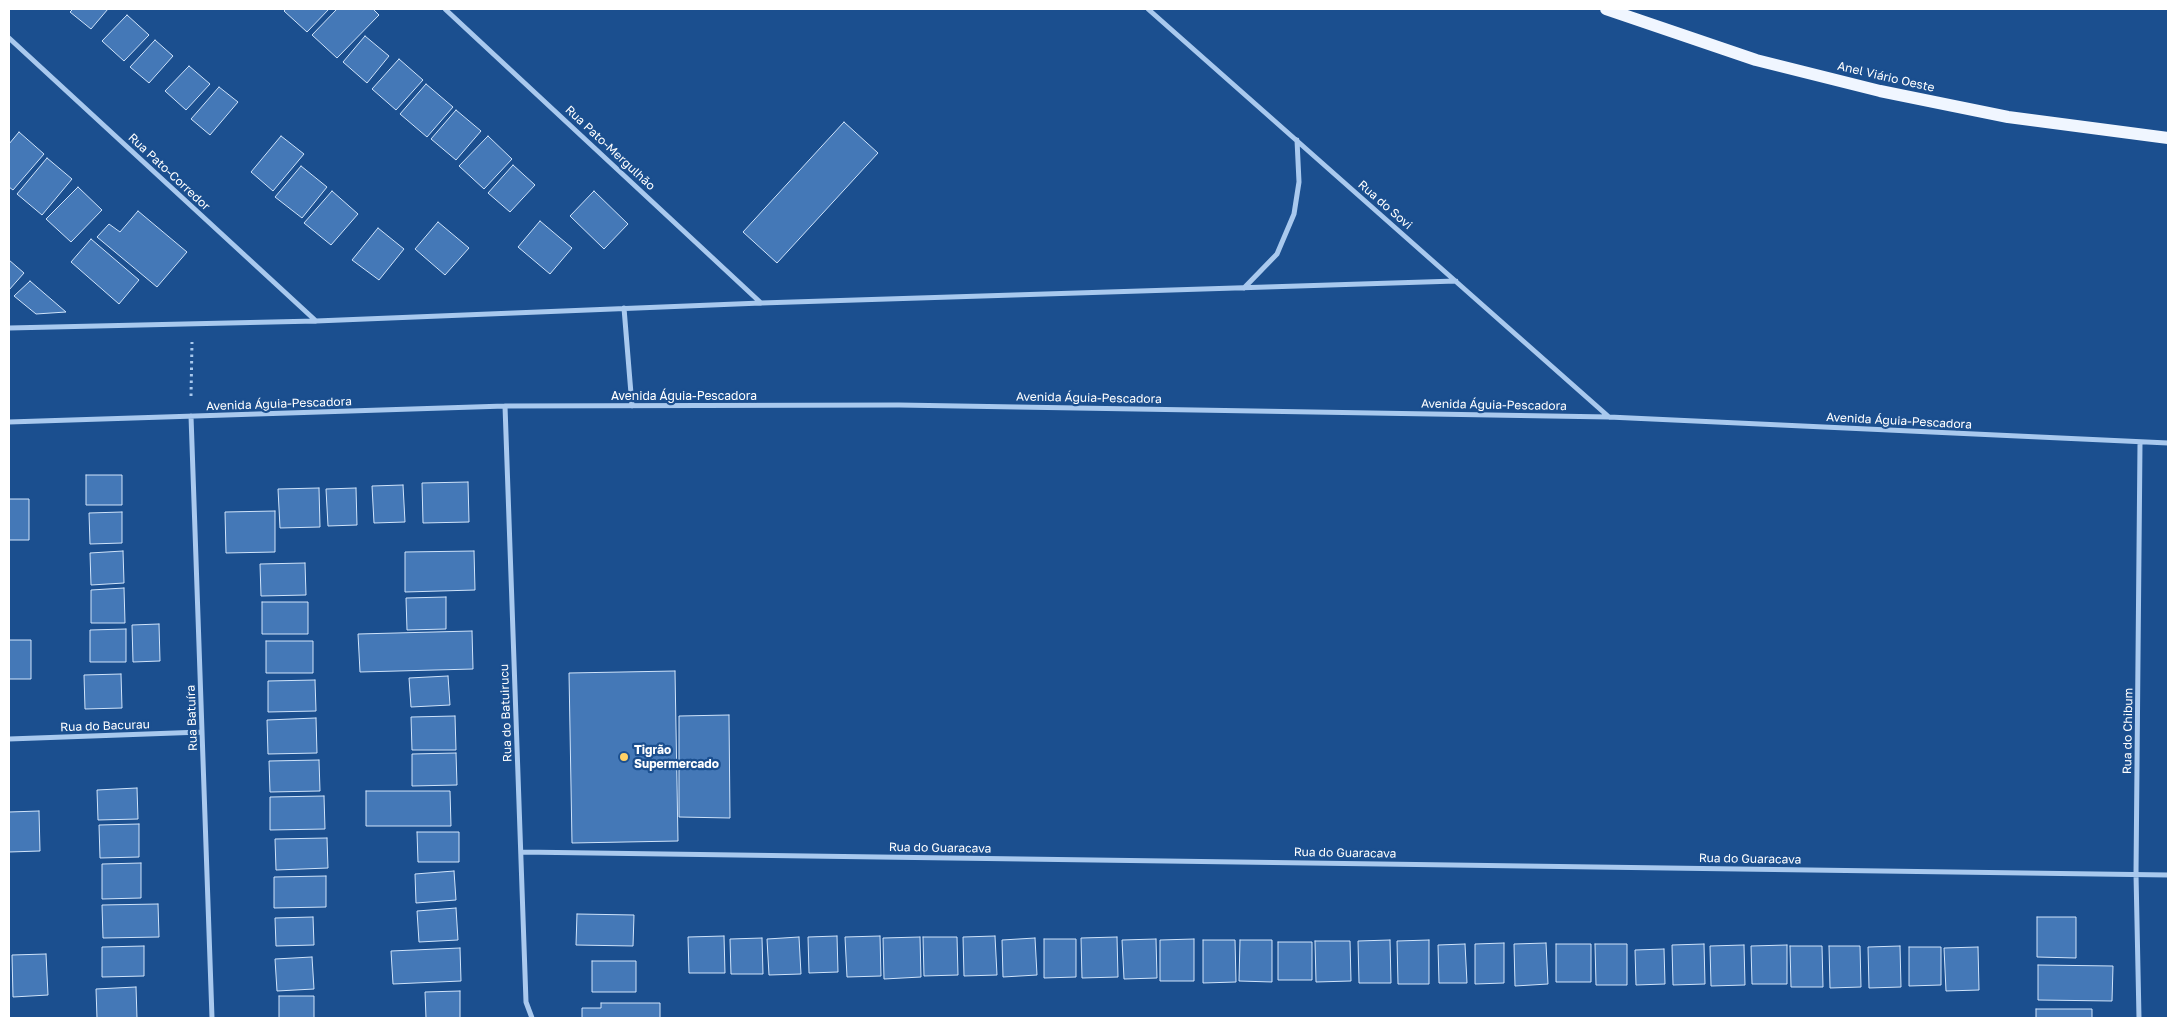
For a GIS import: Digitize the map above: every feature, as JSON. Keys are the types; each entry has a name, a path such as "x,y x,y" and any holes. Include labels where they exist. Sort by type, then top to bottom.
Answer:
{"main road":[{"name":"Anel Viário Oeste","path":"1606,9 1756,60 1880,91 2008,117 2168,138"}],"street":[{"name":"Rua Pato-Mergulhão","path":"445,9 761,303"},
{"name":"Rua do Sovi","path":"1148,9 1609,417"},
{"name":"Rua Pato-Corredor","path":"9,38 316,321"},
{"path":"1244,288 1277,254 1294,214 1299,182 1297,140"},
{"path":"9,328 316,321 761,303 1456,281"},
{"path":"624,308 632,406"},
{"name":"Avenida Águia-Pescadora","path":"9,422 504,406 899,405 1609,417 2168,443"},
{"name":"Rua do Batuirucu","path":"504,406 526,1002 532,1018"},
{"name":"Rua Batuíra","path":"191,416 212,1018"},
{"name":"Rua do Chibum","path":"2139,1018 2136,874 2140,443"},
{"name":"Rua do Bacurau","path":"9,740 202,732"},
{"name":"Rua do Guaracava","path":"521,852 2168,875"}],"path":[{"path":"191,416 192,324"}],"building":[{"path":"73,9 108,9 91,29 70,12"},
{"path":"286,9 329,9 307,32 284,11"},
{"path":"337,9 373,9 379,15 337,58 312,35"},
{"path":"127,15 149,35 124,61 102,41"},
{"path":"365,36 389,56 367,83 343,62"},
{"path":"155,40 173,56 149,83 130,67"},
{"path":"399,59 423,80 396,110 372,89"},
{"path":"189,66 210,84 186,110 165,91"},
{"path":"426,84 453,107 427,137 400,114"},
{"path":"219,87 238,102 210,135 191,119"},
{"path":"456,110 481,131 456,160 431,139"},
{"path":"844,122 878,153 777,263 743,232"},
{"path":"19,132 44,154 13,190 9,187 9,144"},
{"path":"281,136 304,154 273,191 251,172"},
{"path":"488,136 512,159 484,189 459,166"},
{"path":"47,158 72,179 42,215 17,194"},
{"path":"513,165 535,185 510,212 488,193"},
{"path":"301,166 327,187 302,218 275,197"},
{"path":"78,187 102,210 71,242 46,219"},
{"path":"332,191 358,214 331,245 304,223"},
{"path":"594,191 628,224 604,249 570,216"},
{"path":"138,211 187,252 157,287 97,237 109,224 120,232"},
{"path":"540,221 572,248 550,274 518,247"},
{"path":"438,222 469,248 445,275 415,249"},
{"path":"378,228 404,249 379,280 352,260"},
{"path":"91,239 139,280 119,304 71,262"},
{"path":"9,260 24,273 9,290"},
{"path":"30,281 66,312 36,314 14,296"},
{"path":"86,475 122,475 122,505 86,505"},
{"path":"468,482 469,522 423,523 422,483"},
{"path":"403,485 405,522 374,523 372,486"},
{"path":"319,488 320,527 280,528 278,489"},
{"path":"356,488 357,525 328,526 326,489"},
{"path":"9,499 29,499 29,540 9,540"},
{"path":"275,511 275,552 226,553 225,512"},
{"path":"122,512 122,543 90,544 89,513"},
{"path":"123,551 124,583 91,585 90,553"},
{"path":"474,551 475,590 405,592 405,552"},
{"path":"305,563 306,595 261,596 260,564"},
{"path":"124,588 125,623 91,623 91,590"},
{"path":"446,597 446,629 407,630 406,598"},
{"path":"262,602 308,602 308,634 262,634"},
{"path":"159,624 160,661 133,662 132,625"},
{"path":"126,629 126,662 90,662 90,630"},
{"path":"472,631 473,669 360,672 358,634"},
{"path":"9,640 31,640 31,679 9,679"},
{"path":"266,641 313,641 313,673 266,673"},
{"name":"Tigrão Supermercado","path":"675,671 678,841 572,843 569,673"},
{"path":"121,674 122,708 85,709 84,675"},
{"path":"448,676 450,705 411,707 409,678"},
{"path":"315,680 316,711 268,712 268,681"},
{"path":"729,715 730,818 679,817 679,716"},
{"path":"455,716 456,750 412,750 411,717"},
{"path":"316,718 317,753 268,754 267,720"},
{"path":"456,753 457,785 412,786 412,754"},
{"path":"319,760 320,791 270,792 269,761"},
{"path":"137,788 138,819 98,820 97,790"},
{"path":"366,791 450,791 451,826 366,826"},
{"path":"324,796 325,829 270,830 270,797"},
{"path":"39,811 40,851 9,852 9,812"},
{"path":"139,824 139,857 100,858 99,825"},
{"path":"417,832 459,832 459,862 418,862"},
{"path":"327,838 328,868 276,870 275,839"},
{"path":"141,863 141,898 102,899 102,864"},
{"path":"454,871 456,900 416,903 415,874"},
{"path":"326,876 326,907 274,908 274,877"},
{"path":"158,904 159,937 103,938 102,905"},
{"path":"456,908 458,940 419,942 417,911"},
{"path":"577,914 634,915 633,946 576,945"},
{"path":"313,917 314,945 276,946 275,918"},
{"path":"2037,917 2076,917 2076,958 2037,957"},
{"path":"724,936 725,973 689,973 688,937"},
{"path":"837,936 838,972 809,973 808,937"},
{"path":"880,936 881,976 847,977 845,937"},
{"path":"995,936 997,975 964,976 963,937"},
{"path":"799,937 801,974 769,975 767,939"},
{"path":"920,937 921,977 884,979 883,938"},
{"path":"923,937 957,937 958,975 924,976"},
{"path":"1117,937 1118,977 1082,978 1081,938"},
{"path":"762,938 763,974 731,974 730,939"},
{"path":"1035,938 1037,975 1003,977 1002,940"},
{"path":"1044,939 1076,939 1076,977 1044,978"},
{"path":"1156,939 1157,978 1124,979 1122,940"},
{"path":"1194,939 1194,981 1160,981 1160,940"},
{"path":"1203,940 1235,940 1236,982 1203,983"},
{"path":"1240,940 1272,940 1272,982 1239,981"},
{"path":"1390,940 1391,983 1359,983 1358,941"},
{"path":"1429,940 1429,984 1398,984 1397,941"},
{"path":"1315,941 1350,941 1351,981 1316,982"},
{"path":"1278,942 1312,942 1312,980 1278,980"},
{"path":"1504,943 1504,983 1475,984 1475,944"},
{"path":"1546,943 1548,984 1515,986 1514,944"},
{"path":"1465,944 1467,983 1439,983 1438,945"},
{"path":"1556,944 1591,944 1591,982 1556,982"},
{"path":"1595,944 1627,944 1627,985 1596,985"},
{"path":"1704,944 1705,984 1673,985 1672,945"},
{"path":"1744,945 1745,985 1711,986 1710,946"},
{"path":"1787,945 1787,984 1752,984 1751,946"},
{"path":"144,946 144,976 102,977 102,947"},
{"path":"1790,946 1822,946 1823,987 1791,987"},
{"path":"1829,946 1860,946 1861,987 1830,988"},
{"path":"1900,946 1901,987 1869,988 1868,947"},
{"path":"1909,947 1941,947 1941,985 1909,986"},
{"path":"1978,947 1979,990 1946,991 1944,948"},
{"path":"460,948 461,981 393,984 391,951"},
{"path":"1664,949 1665,984 1636,985 1635,950"},
{"path":"46,954 48,995 13,997 12,955"},
{"path":"312,957 314,989 277,991 275,959"},
{"path":"592,961 636,961 636,992 592,992"},
{"path":"2038,965 2113,966 2112,1001 2038,1000"},
{"path":"136,987 137,1018 97,1018 96,989"},
{"path":"460,991 460,1018 426,1018 425,992"},
{"path":"279,996 314,996 314,1018 279,1018"},
{"path":"601,1003 660,1003 660,1018 582,1018 582,1008 601,1008"},
{"path":"2036,1009 2092,1009 2092,1018 2036,1018"}],"place":[{"name":"Tigrão Supermercado","path":"624,757"}]}
